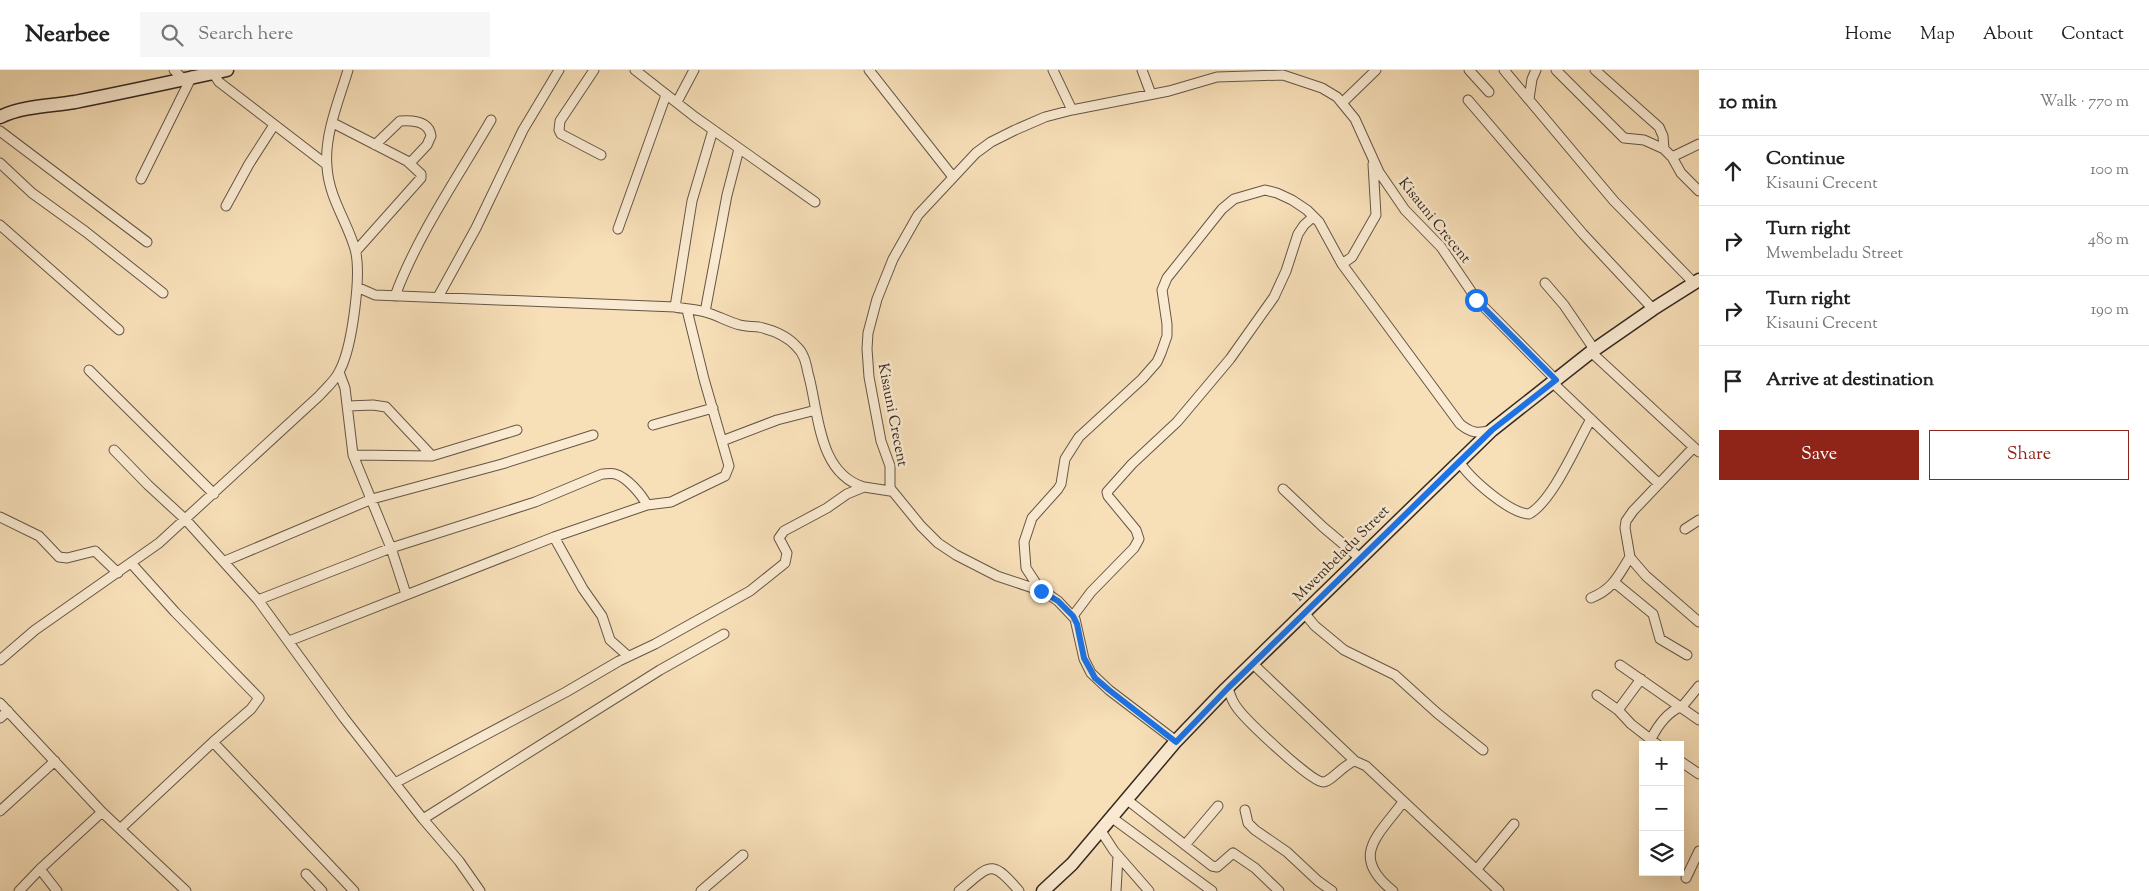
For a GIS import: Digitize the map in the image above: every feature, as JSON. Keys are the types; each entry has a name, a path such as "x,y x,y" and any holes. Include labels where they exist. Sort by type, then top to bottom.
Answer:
{"street":[{"path":"0,117 22,110 146,89 183,75 227,70"},
{"path":"0,660 35,630 159,543 319,396 339,372 345,360 357,287 356,251 334,200 326,165 333,123 348,70"},
{"path":"438,297 476,228 523,130 559,70"},
{"path":"594,70 560,120 559,130 561,134 601,155"},
{"path":"635,70 713,130 815,202"},
{"path":"677,102 694,70"},
{"path":"869,70 953,177"},
{"path":"1053,70 1072,110"},
{"path":"1142,70 1151,94"},
{"path":"1342,102 1376,70"},
{"path":"1469,70 1489,92"},
{"path":"1504,70 1608,194 1696,282"},
{"path":"1529,99 1532,79 1536,70"},
{"path":"1556,70 1624,138 1644,140 1664,149 1672,157 1681,173 1699,190"},
{"path":"1595,70 1659,127 1663,136 1664,149"},
{"path":"212,71 218,82 326,165"},
{"name":"Kisauni Crecent","path":"890,491 890,466 882,440 869,377 866,349 877,299 900,244 918,215 976,153 1001,136 1045,118 1072,110 1169,91 1210,78 1241,73 1295,77 1322,88 1342,102 1355,119 1379,172 1405,210 1448,256 1476,300 1591,419 1659,484"},
{"path":"141,179 183,75"},
{"path":"618,229 666,95"},
{"path":"1468,100 1583,234 1653,309"},
{"path":"395,296 403,275 436,213 491,120"},
{"path":"375,145 400,121 421,122 428,127 431,136 427,145 410,163"},
{"path":"333,123 410,163 420,172 421,178 356,251"},
{"path":"226,206 249,164 274,125"},
{"path":"675,308 692,201 713,130"},
{"path":"0,131 147,242"},
{"path":"1672,157 1686,152 1699,144"},
{"path":"705,312 727,195 739,149"},
{"path":"1342,264 1352,257 1376,215 1373,158"},
{"path":"0,163 32,193 86,232 164,293"},
{"path":"1041,591 1028,573 1024,561 1024,542 1032,518 1061,484 1065,459 1079,437 1116,400 1142,379 1157,362 1166,336 1167,324 1162,290 1171,272 1209,223 1234,199 1265,190 1292,200 1313,217 1326,233 1342,264 1460,424 1469,431 1478,434 1492,430"},
{"path":"1073,616 1091,592 1134,548 1139,539 1136,530 1108,496 1108,492 1132,464 1177,422 1236,352 1274,297 1286,271 1298,234 1313,217"},
{"path":"0,225 119,330"},
{"name":"Mwembeladu Street","path":"1043,891 1072,864 1176,742 1228,688 1492,430 1593,351 1653,309 1696,282"},
{"path":"1545,283 1564,304 1593,351 1696,450 1633,511 1626,521 1626,534 1630,556 1646,576 1699,622"},
{"path":"357,287 375,295 675,308 705,312 742,326 767,330 796,345 804,358 814,393 824,445 833,462 853,482 864,487 890,491 933,538 956,555 997,576 1041,591 1058,601 1073,616 1077,624 1084,658 1091,673 1109,690 1176,742"},
{"path":"289,642 406,594 554,538 647,505 671,502 725,476 730,466 688,310"},
{"path":"89,370 214,494"},
{"path":"339,372 345,388 353,455 391,548 406,594"},
{"path":"348,406 373,405 386,407 432,456"},
{"path":"653,425 713,408"},
{"path":"722,441 777,420 816,410"},
{"path":"1459,462 1465,471 1508,506 1521,514 1529,514 1541,504 1567,466 1591,419"},
{"path":"353,455 432,456 517,430"},
{"path":"225,561 372,499 502,464 593,435"},
{"path":"114,450 186,520 225,561 258,600 395,783 459,861 480,891"},
{"path":"258,600 391,548 535,502 602,474 620,476 639,494 647,505"},
{"path":"395,783 750,591 782,567 787,558 787,553 779,540 782,533 827,508 847,494 864,487"},
{"path":"1284,489 1323,527 1361,559"},
{"path":"0,518 39,536 59,557 67,558 95,551 118,573"},
{"path":"1685,529 1699,520"},
{"path":"554,538 583,589 602,616 610,640 628,656"},
{"path":"1591,598 1603,594 1614,582 1630,556"},
{"path":"120,829 212,742 251,709 258,698 175,612 131,563"},
{"path":"1614,582 1653,614 1660,639 1687,655"},
{"path":"1305,614 1315,626 1344,650 1395,675 1437,713 1483,750"},
{"path":"423,819 660,670 724,634"},
{"path":"1253,664 1355,761 1374,772 1403,802 1499,891"},
{"path":"1620,665 1699,720"},
{"path":"1618,710 1641,679"},
{"path":"1654,741 1655,730 1699,686"},
{"path":"1228,688 1236,708 1249,723 1319,781 1327,781 1345,765 1355,761"},
{"path":"1597,695 1618,710 1653,741"},
{"path":"0,703 102,812 186,891"},
{"path":"0,718 8,711"},
{"path":"212,742 354,891"},
{"path":"0,811 55,761"},
{"path":"1684,764 1699,774"},
{"path":"1126,799 1216,867 1229,855 1233,853 1239,855 1279,891"},
{"path":"1393,891 1377,877 1371,866 1370,847 1403,802"},
{"path":"1185,845 1218,806"},
{"path":"1245,810 1248,823 1255,830 1287,852 1312,876 1332,891"},
{"path":"19,891 102,812"},
{"path":"1111,817 1212,891"},
{"path":"1477,869 1514,824"},
{"path":"1101,831 1118,856 1149,891"},
{"path":"1686,878 1699,851"},
{"path":"701,891 743,855"},
{"path":"1116,891 1118,856"},
{"path":"959,891 986,870 992,868 1002,871 1019,891"},
{"path":"40,869 57,891"},
{"path":"306,874 322,891"}],"route":[{"path":"1041,591 1048,593 1073,616 1077,624 1080,648 1087,666 1095,678 1176,742 1228,688 1492,430 1556,380 1476,300"}]}
